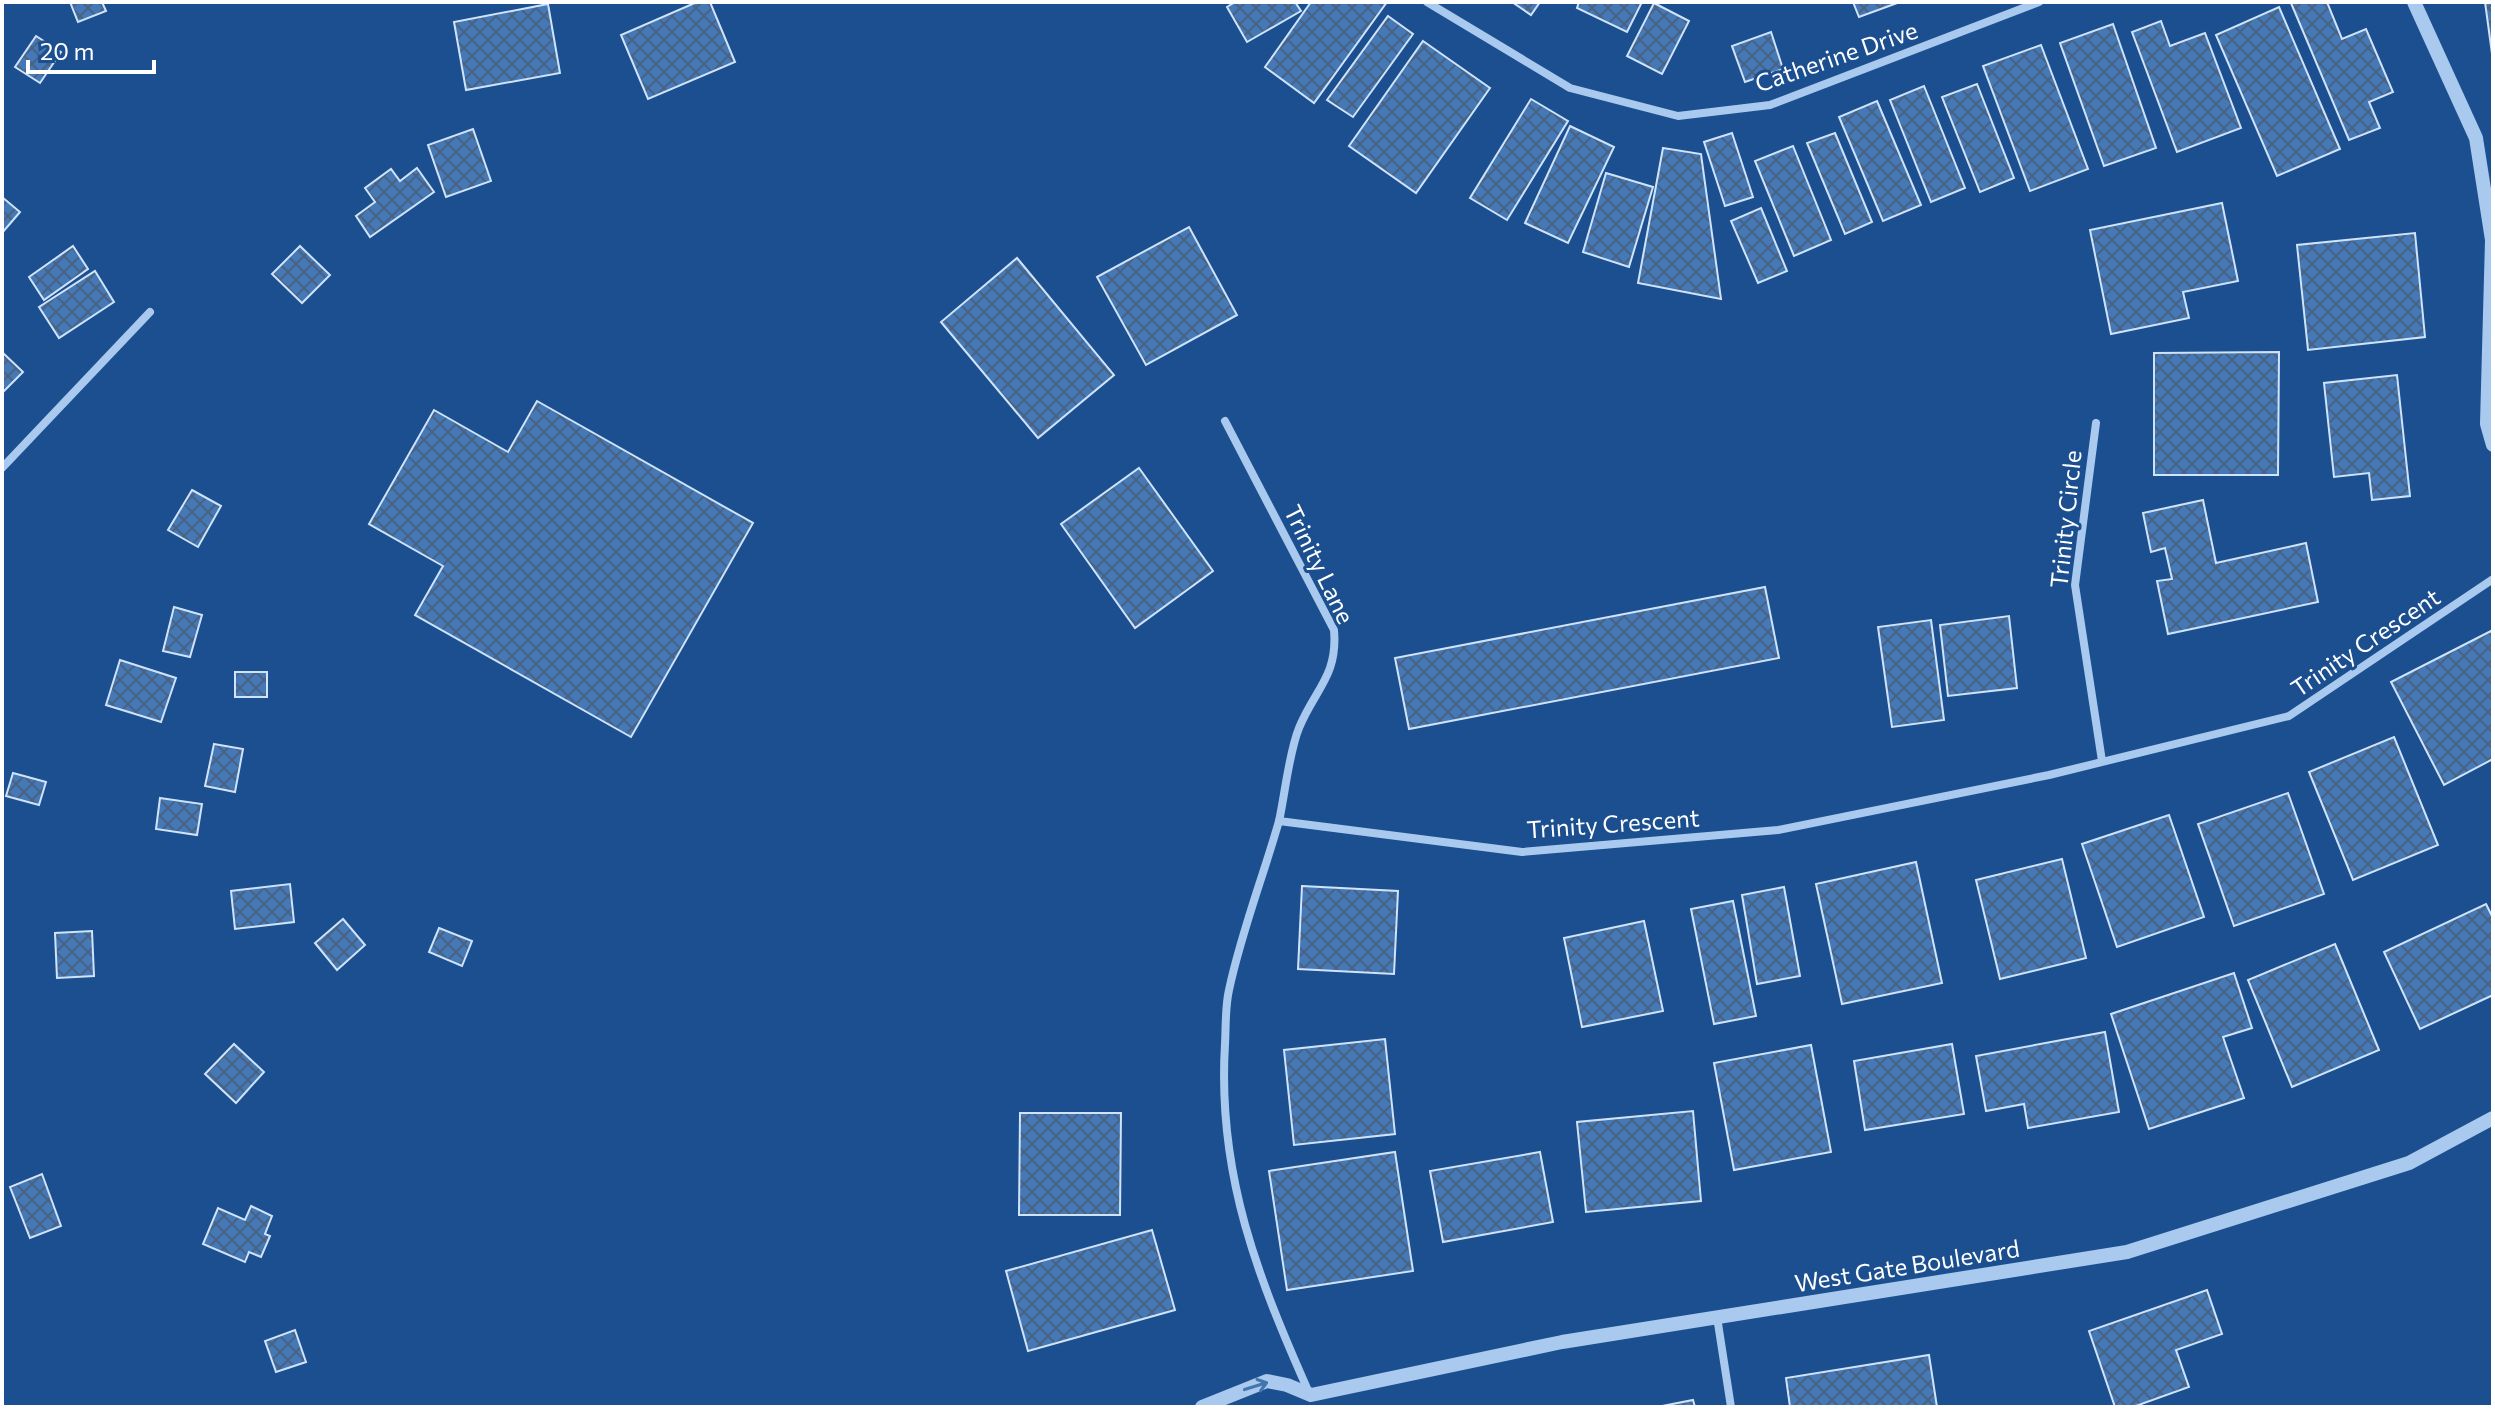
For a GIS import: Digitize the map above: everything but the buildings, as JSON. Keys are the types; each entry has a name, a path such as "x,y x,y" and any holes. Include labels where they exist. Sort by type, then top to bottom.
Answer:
{"street":[{"name":"Catherine Drive","path":"1427,2 1570,88 1678,116 1770,105 2039,2"},
{"path":"2414,2 2476,138 2492,240 2487,424 2493,445"},
{"path":"2,468 150,312"},
{"name":"Trinity Lane","path":"1225,421 1334,630 1336,648 1332,668 1298,730 1279,821"},
{"name":"Trinity Circle","path":"2096,423 2075,585 2102,761"},
{"name":"Trinity Crescent","path":"1279,821 1522,852 1778,830 2049,775 2289,716 2493,579"},
{"path":"1279,821 1228,992 1222,1085 1231,1172 1247,1237 1306,1401"},
{"name":"West Gate Boulevard","path":"1306,1401 1562,1342 2127,1252 2409,1163 2493,1118"},
{"path":"1717,1317 1731,1407"},
{"path":"1202,1407 1267,1381 1287,1385 1306,1401"}]}
